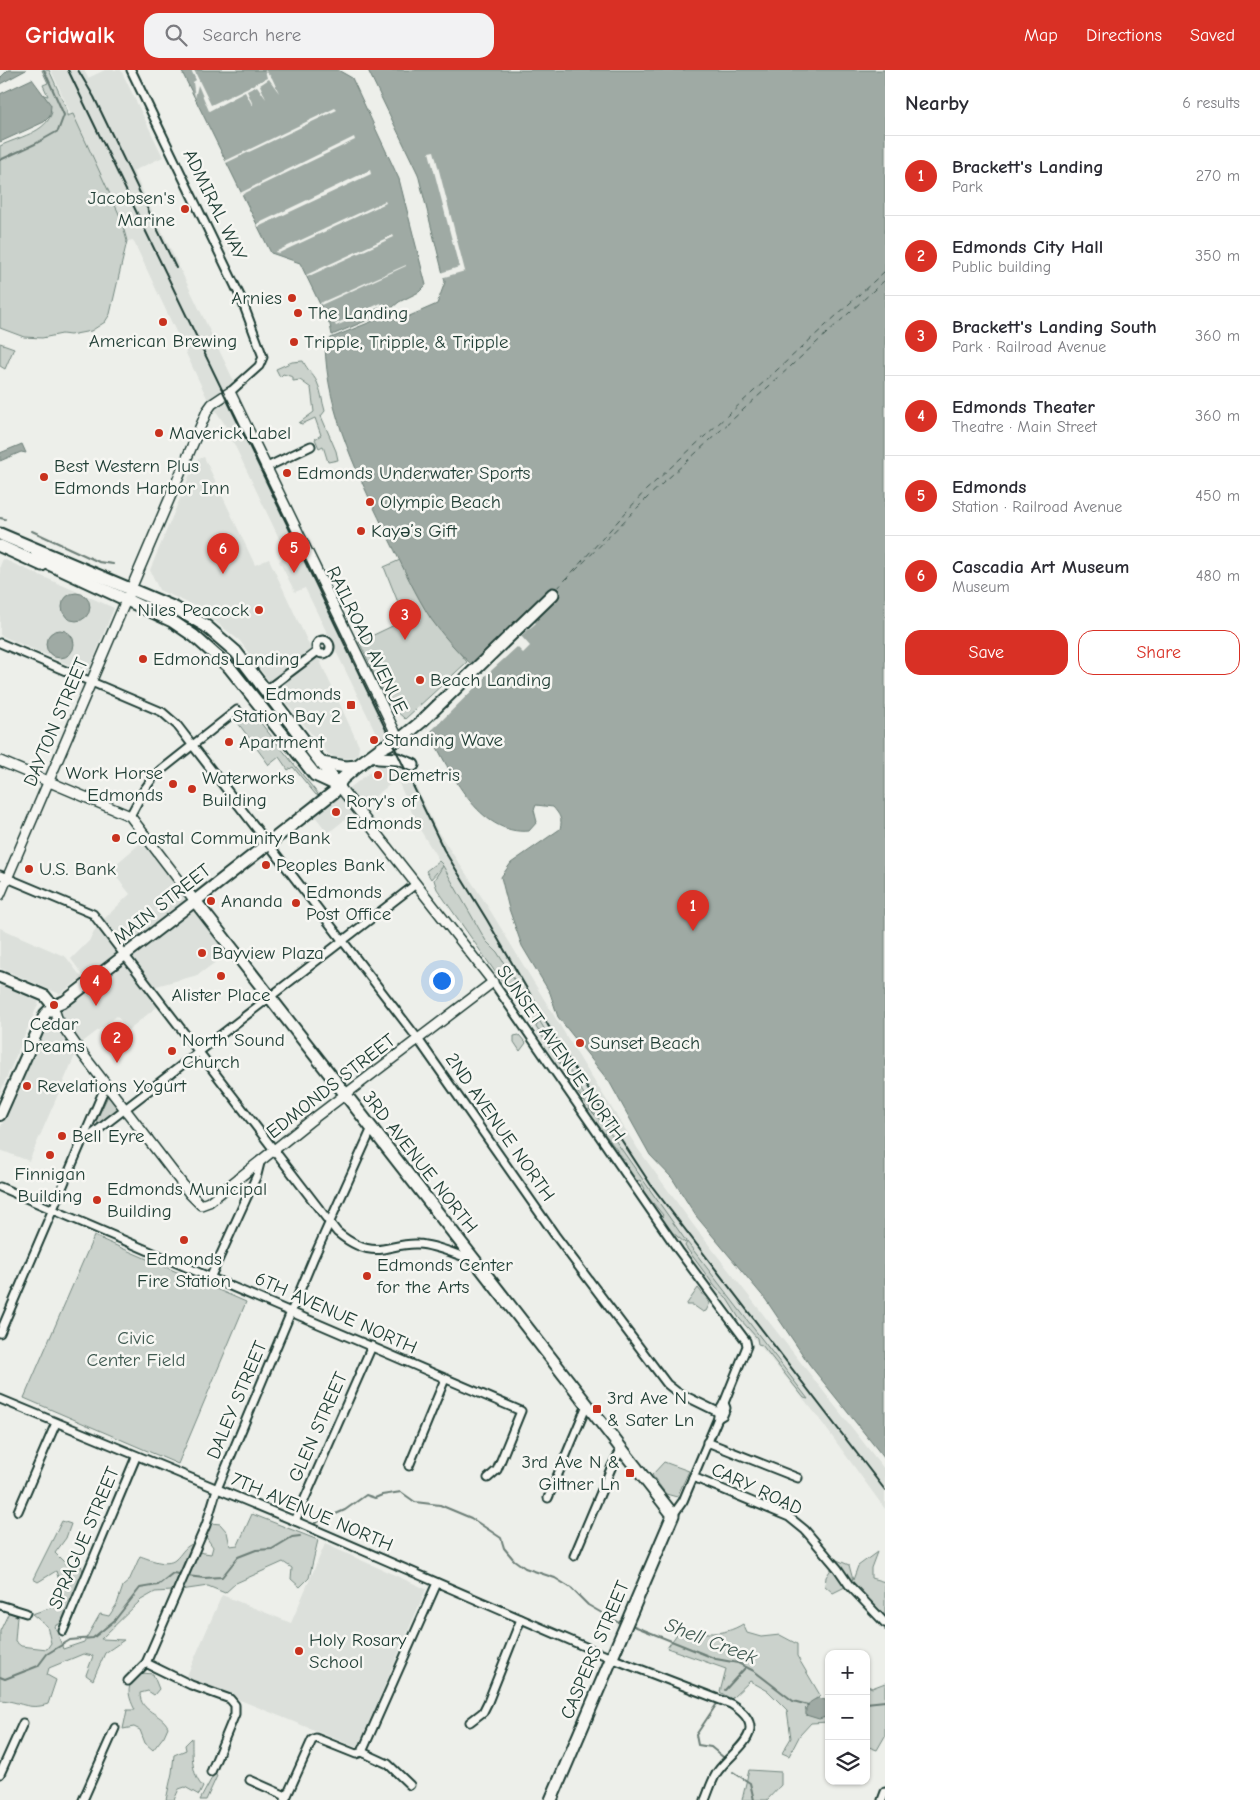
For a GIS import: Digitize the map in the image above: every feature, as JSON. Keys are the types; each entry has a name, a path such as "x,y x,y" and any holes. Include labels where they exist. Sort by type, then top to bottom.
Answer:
{"main road":[{"path":"0,534 129,595 199,621 236,652 339,786"},
{"path":"0,541 109,592"},
{"path":"0,546 91,588 129,595 208,646 230,668 316,775 339,786"},
{"path":"398,740 467,680 553,594"},
{"path":"208,646 236,652"},
{"name":"MAIN STREET","path":"0,1115 37,1029 54,1006 65,1001 124,956 339,786 378,758 398,740"},
{"name":"MAIN STREET","path":"339,786 342,779 357,766 381,748 398,740"},
{"path":"378,758 398,759 413,765"},
{"path":"321,763 346,767 357,766"},
{"name":"3RD AVENUE NORTH","path":"195,901 673,1515"},
{"path":"0,977 45,996 54,1006"},
{"name":"CASPERS STREET","path":"551,1800 673,1515"}],"street":[{"name":"ADMIRAL WAY","path":"131,70 242,298 263,357 259,366 230,392"},
{"name":"RAILROAD AVENUE","path":"230,392 265,468 398,740"},
{"name":"DAYTON STREET","path":"0,895 4,876 48,782 207,411 212,404 230,392"},
{"path":"265,468 311,446"},
{"name":"2ND AVENUE NORTH","path":"0,645 162,712 177,724 418,1039 557,1238 667,1384 677,1392 717,1413"},
{"path":"266,691 318,651"},
{"path":"130,816 144,790 156,775 237,710"},
{"path":"0,761 130,816 195,901"},
{"name":"SUNSET AVENUE NORTH","path":"339,786 493,982 747,1346"},
{"path":"4,876 93,914 275,1150 329,1224 354,1244 368,1248 383,1249 398,1244 425,1244 474,1260"},
{"path":"81,1143 416,884"},
{"name":"EDMONDS STREET","path":"125,1109 190,1194 201,1204 205,1204 260,1163 345,1094 493,982"},
{"path":"54,1006 57,1018 125,1109"},
{"path":"0,1334 106,1085"},
{"name":"DALEY STREET","path":"128,1681 146,1664 206,1524 217,1489 292,1311 372,1128"},
{"path":"211,1276 257,1175 260,1163"},
{"name":"6TH AVENUE NORTH","path":"0,1187 211,1276 521,1411 497,1470 488,1478"},
{"name":"GLEN STREET","path":"294,1521 372,1346"},
{"name":"CASPERS STREET","path":"673,1515 675,1507 684,1499 717,1413 724,1404 747,1346"},
{"path":"409,1466 445,1379"},
{"name":"7TH AVENUE NORTH","path":"0,1398 136,1457 294,1521 611,1658 731,1704 741,1711 750,1724 749,1737 742,1748 717,1772 705,1800"},
{"path":"548,1498 587,1405"},
{"path":"18,1511 56,1423"},
{"path":"707,1442 798,1478"},
{"path":"574,1556 612,1466 621,1450"},
{"name":"SPRAGUE STREET","path":"62,1632 136,1457"},
{"name":"CARY ROAD","path":"693,1477 789,1517 805,1530 838,1569 849,1586 885,1623"},
{"path":"362,1752 437,1583"},
{"path":"0,1605 26,1613"},
{"path":"470,1722 483,1712 488,1702 521,1619"},
{"path":"146,1664 191,1685 230,1699 235,1705 235,1714 211,1772"},
{"path":"0,1774 23,1723"},
{"path":"83,1800 115,1728"},
{"path":"250,1780 286,1798 312,1740 316,1738 356,1754 362,1752 388,1764 410,1785"},
{"path":"882,1800 885,1792"}],"shaded area":[{"path":"8,70 26,70 0,84 0,78"},
{"path":"51,70 84,70 88,78 105,70 121,70 163,157 133,171 232,377 311,570 438,832 485,902 584,1065 638,1149 694,1226 885,1470 885,1509 815,1413 678,1245 583,1108 506,983 432,871 443,867 419,828 397,779 328,833 314,815 385,761 378,737 305,588 295,592 279,561 287,555 224,423 207,398 133,240 128,241"},
{"path":"181,70 338,70 352,78 399,179 426,285 419,292 399,302 387,312 332,335 330,325 300,263 271,253"},
{"path":"368,70 885,70 885,1459 809,1364 766,1300 696,1216 672,1178 650,1155 610,1083 558,1017 550,993 522,946 509,909 501,877 511,863 560,829 561,819 559,814 553,807 536,805 534,810 537,822 529,831 511,830 495,823 468,798 430,734 434,727 486,677 443,635 414,590 367,494 347,445 331,395 327,369 325,343 331,338 388,315 398,321 437,304 445,282 418,174"},
{"path":"32,79 51,105 50,116 44,122 0,142 0,94"},
{"path":"22,444 26,453 21,452 0,461 0,453"},
{"path":"204,457 255,565 269,559 312,651 320,661 359,746 358,755 339,759 328,754 267,679 240,641 197,607 159,590 150,570 196,460"},
{"path":"3,559 114,608 88,673 0,635 0,566"},
{"path":"76,593 86,597 90,607 86,617 76,621 66,617 62,607 66,597"},
{"path":"60,630 70,634 74,644 70,654 60,658 50,654 46,644 50,634"},
{"path":"142,842 186,897 185,904 85,978 71,959 89,941 94,931 105,918 130,894 110,869"},
{"path":"194,908 228,953 198,975 156,986 158,1006 128,1030 117,1016 80,1044 29,1161 0,1150 0,1129 50,1015"},
{"path":"0,928 66,957 82,978 60,994 0,968"},
{"path":"0,984 39,1002 0,1093"},
{"name":"Holy Rosary School","path":"325,1544 426,1589 358,1748 186,1678 222,1595 291,1623"},
{"path":"818,1698 825,1700 825,1717 819,1719 806,1715 808,1704"}],"green space":[{"path":"42,70 49,70 67,110 67,116 73,114 120,216 127,241 110,314 105,322 91,331 42,338 24,337 0,328 0,146 38,130 49,119 52,112 39,94 48,96 43,85 48,83"},
{"path":"0,343 14,348 5,369 0,366"},
{"path":"303,361 318,385 325,411 321,416 338,460 328,462 323,446 319,448 315,439 321,435 315,418 302,424 299,423 314,412 311,388 300,380 293,381 293,377 283,374 280,377 276,369 292,362"},
{"path":"400,560 431,618 467,662 405,719 397,712 384,694 359,642 405,620 384,567"},
{"path":"251,711 318,794 316,795 293,767 288,770 279,757 269,765 238,723"},
{"path":"439,861 443,865 431,879 426,871"},
{"path":"443,866 486,941 497,952 532,1008 528,1012 514,991 505,986 437,889 434,880"},
{"path":"539,1020 595,1115 567,1079 568,1076 536,1027"},
{"path":"519,1035 526,1043 520,1051 514,1042 514,1036"},
{"path":"108,1096 120,1111 99,1125 96,1121"},
{"path":"589,1109 603,1123 686,1241 685,1243 671,1231 661,1218 663,1215 643,1191 645,1189 640,1180 636,1182 623,1163 625,1161 587,1110"},
{"name":"Civic Center Field","path":"94,1236 246,1302 178,1464 24,1398"},
{"path":"687,1242 808,1399 804,1398 762,1345 758,1344 757,1338 739,1318 726,1297 716,1288 685,1246"},
{"path":"698,1288 710,1303 706,1311 703,1312 693,1305 686,1305"},
{"path":"664,1462 689,1471 677,1497 666,1494 652,1475"},
{"path":"252,1514 318,1540 309,1578 300,1587 291,1579 292,1568 283,1562 236,1583 225,1593 208,1586 181,1590 198,1552 211,1554 213,1547 206,1537 211,1523 220,1524 227,1532 230,1546 238,1545"},
{"path":"62,1521 71,1524 66,1538 55,1553 71,1569 81,1565 84,1575 65,1621 55,1626 63,1649 84,1642 100,1614 109,1616 117,1604 123,1586 129,1581 140,1556 167,1563 175,1560 192,1544 172,1591 155,1592 141,1600 101,1639 124,1640 105,1653 93,1680 86,1675 93,1656 83,1654 49,1668 47,1675 56,1680 48,1704 29,1706 0,1700 0,1631 9,1612 17,1616 15,1641 21,1646 47,1649 51,1643 47,1626 32,1614 56,1606 61,1586 56,1571 38,1582 33,1579"},
{"path":"877,1552 871,1568 871,1578 885,1582 885,1631 876,1608 866,1598 845,1587 833,1593 825,1586 826,1577 837,1560 849,1565 853,1580 858,1566"},
{"path":"743,1624 747,1633 761,1637 780,1635 797,1644 797,1656 820,1695 805,1709 814,1715 825,1716 825,1722 811,1723 800,1735 789,1756 782,1753 791,1738 787,1710 768,1691 750,1681 731,1699 720,1692 726,1669 667,1648 680,1630 712,1633 735,1628"},
{"path":"142,1673 153,1674 159,1689 154,1695 148,1691 140,1693 143,1705 161,1718 168,1727 164,1736 153,1750 145,1743 140,1730 134,1727 123,1729 127,1710 135,1710 129,1694 130,1685"},
{"path":"885,1683 885,1736 877,1750 870,1747 870,1687"},
{"path":"192,1738 194,1770 196,1777 203,1787 199,1795 185,1787 179,1789 174,1800 166,1800 174,1755 186,1750 185,1745"},
{"path":"749,1770 781,1772 781,1785 767,1800 742,1800"},
{"path":"214,1774 217,1776 206,1800 200,1800"}],"pier":[{"path":"191,70 194,70 211,105 267,78 265,70 272,78 279,93 269,79 260,85 266,99 257,86 247,91 253,105 245,92 209,111 198,85 195,98 193,82 196,80"},
{"path":"335,108 337,110 226,163 225,161"},
{"path":"354,137 355,140 241,195 240,193"},
{"path":"434,151 465,271 441,278 440,273 459,267 429,152"},
{"path":"370,170 371,174 258,227 257,224"},
{"path":"385,201 386,203 279,253 275,252"},
{"path":"393,235 394,237 307,277 306,275"},
{"path":"406,265 321,305 320,303"},
{"path":"381,303 382,306 336,326 335,324"},
{"path":"549,592 531,618 536,623 521,636 530,646 523,653 517,647 446,712 486,677 427,735 432,725 483,677 469,666 502,633"}],"waterway":[{"path":"0,160 58,131 64,115 44,70"},
{"path":"0,518 5,519"},
{"path":"32,531 99,562 113,564"},
{"name":"Shell Creek","path":"315,1523 345,1510 366,1495 375,1498 401,1492 415,1502 440,1505 471,1518 501,1538 504,1548 514,1560 525,1568 555,1578 571,1588 588,1605 621,1624"},
{"name":"Shell Creek","path":"187,1576 204,1578 222,1577 238,1557 256,1550 272,1549 292,1537 300,1536"},
{"name":"Shell Creek","path":"0,1677 5,1679 38,1666 47,1654 70,1640 93,1638 115,1620 140,1588 158,1585 173,1573 179,1574"},
{"name":"Shell Creek","path":"634,1626 716,1659 738,1663 754,1671 793,1701 808,1705"},
{"path":"725,1690 745,1668"},
{"name":"Shell Creek","path":"870,1703 885,1701"},
{"path":"718,1702 696,1735 698,1745 711,1747 723,1757"},
{"path":"733,1772 750,1783 754,1800"}],"ferry route":[{"path":"557,589 645,491 885,271"},
{"path":"567,579 650,495 885,280"}],"railway":[{"path":"68,70 444,850 563,1051 651,1185 885,1490"},
{"path":"78,70 94,97 176,268"}],"place":[{"name":"Jacobsen's Marine","path":"185,209"},
{"name":"Arnies","path":"292,298"},
{"name":"The Landing","path":"298,313"},
{"name":"American Brewing","path":"163,322"},
{"name":"Tripple, Tripple, & Tripple","path":"294,342"},
{"name":"Maverick Label","path":"159,433"},
{"name":"Edmonds Underwater Sports","path":"287,473"},
{"name":"Best Western Plus Edmonds Harbor Inn","path":"44,477"},
{"name":"Olympic Beach","path":"370,502"},
{"name":"Kayə’s Gift","path":"361,531"},
{"name":"Edmonds","path":"294,573"},
{"name":"Cascadia Art Museum","path":"223,574"},
{"name":"Niles Peacock","path":"259,610"},
{"name":"Brackett's Landing South","path":"405,640"},
{"name":"Edmonds Landing","path":"143,659"},
{"name":"Beach Landing","path":"420,680"},
{"name":"Edmonds Station Bay 2","path":"351,705"},
{"name":"Standing Wave","path":"374,740"},
{"name":"Apartment","path":"229,742"},
{"name":"Demetris","path":"378,775"},
{"name":"Work Horse Edmonds","path":"173,784"},
{"name":"Waterworks Building","path":"192,789"},
{"name":"Rory's of Edmonds","path":"336,812"},
{"name":"Coastal Community Bank","path":"116,838"},
{"name":"Peoples Bank","path":"266,865"},
{"name":"U.S. Bank","path":"29,869"},
{"name":"Ananda","path":"211,901"},
{"name":"Edmonds Post Office","path":"296,903"},
{"name":"Brackett's Landing","path":"693,931"},
{"name":"Bayview Plaza","path":"202,953"},
{"name":"Alister Place","path":"221,976"},
{"name":"Cedar Dreams","path":"54,1005"},
{"name":"Edmonds Theater","path":"96,1006"},
{"name":"Sunset Beach","path":"580,1043"},
{"name":"North Sound Church","path":"172,1051"},
{"name":"Edmonds City Hall","path":"117,1063"},
{"name":"Revelations Yogurt","path":"27,1086"},
{"name":"Bell Eyre","path":"62,1136"},
{"name":"Finnigan Building","path":"50,1155"},
{"name":"Edmonds Municipal Building","path":"97,1200"},
{"name":"Edmonds Fire Station","path":"184,1240"},
{"name":"Edmonds Center for the Arts","path":"367,1276"},
{"name":"3rd Ave N & Sater Ln","path":"597,1409"},
{"name":"3rd Ave N & Giltner Ln","path":"630,1473"},
{"name":"Holy Rosary School","path":"299,1651"}]}
